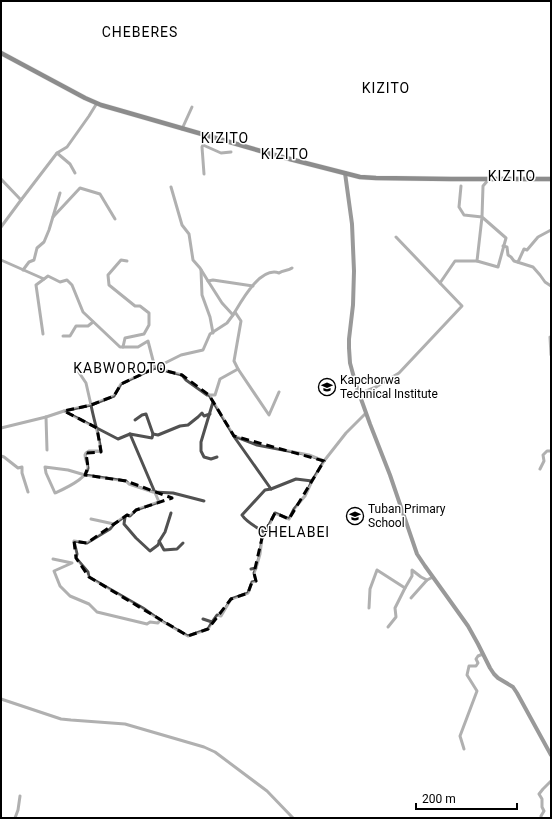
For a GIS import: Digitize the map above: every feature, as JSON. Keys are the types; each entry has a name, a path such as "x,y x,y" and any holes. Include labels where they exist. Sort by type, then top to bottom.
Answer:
{"main road":[{"path":"1,53 96,103 278,156 345,173 376,178 551,179"}],"street":[{"path":"1,227 57,153 67,147 89,116 96,103"},
{"path":"182,129 192,107"},
{"path":"204,174 203,145 221,153 231,152"},
{"path":"57,153 70,164 75,173"},
{"path":"345,173 352,224 354,271 353,305 349,339 350,363 366,414 390,475 414,545 425,566 468,626 494,674 513,687 551,755"},
{"path":"1,178 21,200"},
{"path":"477,261 482,217 483,186 489,179"},
{"path":"440,283 455,261 477,261 498,267 506,238 482,217 464,214 459,206 461,186"},
{"path":"53,217 80,188 100,194 115,219"},
{"path":"171,188 182,225 189,234 193,260 200,268 222,304 234,313 241,321 234,361 238,370 269,415 279,392"},
{"path":"23,270 29,262 34,260 37,248 44,242 60,192"},
{"path":"518,262 524,249 527,250 538,237 551,230"},
{"path":"359,394 376,387 399,373 462,306 396,237"},
{"path":"503,246 507,247 508,255 514,261 533,267 545,282 551,286"},
{"path":"1,260 44,279"},
{"path":"123,347 125,338 144,334 149,325 149,313 140,306 135,306 109,285 108,275 121,260 127,261"},
{"path":"200,268 202,295 210,317 213,332"},
{"path":"1,428 64,411 91,406 114,396 121,384 181,356 203,350 210,334 226,323 247,292 261,278 266,274 276,272 279,273 283,270 292,268"},
{"path":"43,334 36,285 48,276 60,282 67,280 72,285 83,312 120,347 138,347 148,341 155,368"},
{"path":"208,281 213,280 253,286"},
{"path":"63,336 70,336 76,326 88,326 94,322"},
{"path":"551,338 550,337 551,355"},
{"path":"155,368 182,375 186,380 206,395 215,395 220,379 238,370"},
{"path":"78,371 86,383 101,451 89,451 86,453 85,455 88,467 85,475 75,483 55,493 46,473 45,467 68,470 85,475 126,481 129,484 154,492 173,493 204,501"},
{"path":"210,395 234,436 271,489"},
{"path":"213,402 201,442 201,451 204,457 211,459 217,457"},
{"path":"64,411 118,439 130,434 152,438 153,434"},
{"path":"153,434 158,435 180,426 188,425 202,413 204,416 210,414"},
{"path":"135,420 146,414 153,434"},
{"path":"130,434 159,502 136,510 130,516 127,515 114,524 110,529 87,544 74,541 77,554 76,558 88,572 89,577 188,636 208,629 217,615 221,616 231,599 248,593 252,582 256,581 254,573 260,554 262,538 275,512 289,519 294,509 305,496 324,461 346,433 366,414"},
{"path":"46,417 47,450"},
{"path":"234,436 257,445 309,455 324,461"},
{"path":"540,469 544,461 542,455 551,450"},
{"path":"1,456 4,456 18,468 22,467 22,473 28,492"},
{"path":"265,533 245,520 242,515 265,490 296,480 312,481"},
{"path":"124,517 124,524 150,551 158,545 165,532 171,513"},
{"path":"91,520 114,524"},
{"path":"159,541 164,550 177,549 183,543"},
{"path":"53,559 72,563 54,571 60,586 70,596 89,604 97,612 147,624 150,622 158,623 160,620"},
{"path":"251,569 256,568"},
{"path":"369,608 370,589 377,570 405,588"},
{"path":"388,627 396,617 395,608 412,576 412,570 427,580"},
{"path":"412,598 432,576"},
{"path":"203,619 212,622"},
{"path":"464,749 460,736 477,691 466,675 469,666 476,666 478,663 476,659 478,656 483,654"},
{"path":"1,699 61,718 125,724 204,747 215,752 267,791 293,818"},
{"path":"542,818 541,816 544,811 542,807 542,799 539,794 551,781"},
{"path":"16,818 20,796"}],"highlighted area":[{"path":"155,368 182,375 209,395 234,436 324,461 289,519 275,513 262,538 254,573 256,581 252,582 248,593 231,599 208,629 188,636 89,577 76,558 74,541 87,543 127,515 130,516 136,510 172,498 126,481 85,475 88,467 86,453 101,452 97,428 64,411 91,405 114,396 121,384"}],"place":[{"name":"Kapchorwa Technical Institute","path":"327,387"},
{"name":"Tuban Primary School","path":"355,516"}],"district":[{"name":"CHEBERES","path":"140,32"},
{"name":"KIZITO","path":"386,88"},
{"name":"KIZITO","path":"225,138"},
{"name":"KIZITO","path":"285,154"},
{"name":"KIZITO","path":"512,176"},
{"name":"KABWOROTO","path":"120,368"},
{"name":"CHELABEI","path":"294,532"}]}
